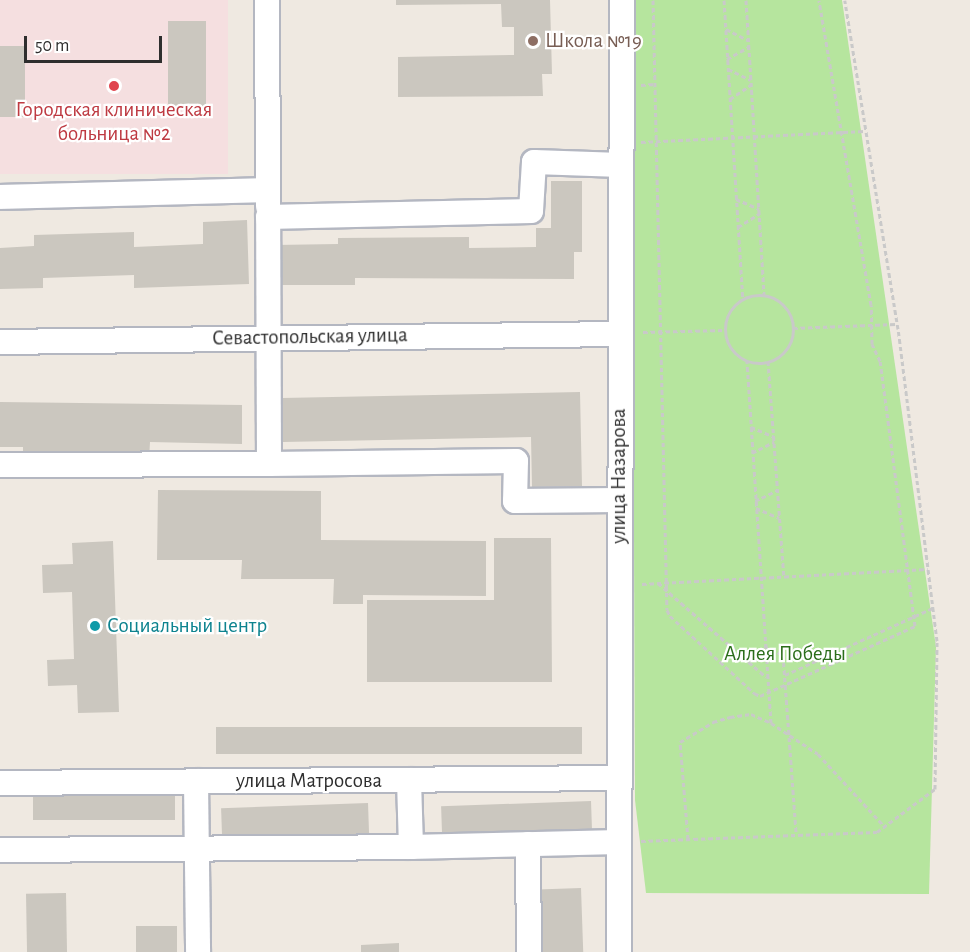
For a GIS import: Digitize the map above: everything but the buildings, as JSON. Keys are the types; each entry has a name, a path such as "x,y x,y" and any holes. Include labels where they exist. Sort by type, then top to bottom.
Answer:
{"street":[{"path":"267,0 269,465"},
{"name":"улица Назарова","path":"619,952 619,333 622,0"},
{"path":"268,217 531,211 534,162 621,154"},
{"path":"0,197 268,190"},
{"name":"Севастопольская улица","path":"0,342 619,333"},
{"path":"0,465 269,465 516,461 515,501 619,500"},
{"name":"улица Матросова","path":"0,783 618,778"},
{"path":"409,780 411,847"},
{"path":"196,782 198,952"},
{"path":"0,850 411,847 618,842"},
{"path":"528,844 529,952"}],"path":[{"path":"652,0 667,610 670,616 760,696 913,628 880,361 872,344 871,305 819,0"},
{"path":"724,0 743,297 727,316 725,330 728,343 735,353 747,360 768,361 784,352 791,341 793,328 790,315 782,304 764,296 743,297"},
{"path":"746,0 764,296"},
{"path":"618,842 877,832 935,789 937,641 897,324 845,0"},
{"path":"726,29 748,40"},
{"path":"727,59 749,47"},
{"path":"728,69 751,82"},
{"path":"730,99 751,82"},
{"path":"621,154 657,141 866,131"},
{"path":"736,200 759,209"},
{"path":"738,226 759,214"},
{"path":"793,328 897,324"},
{"path":"619,333 725,330"},
{"path":"747,360 764,646 771,723"},
{"path":"768,361 784,577"},
{"path":"751,427 774,439"},
{"path":"752,453 774,439"},
{"path":"755,501 777,490"},
{"path":"756,508 779,518"},
{"path":"634,585 928,569"},
{"path":"658,584 767,678"},
{"path":"785,675 933,608"},
{"path":"764,646 783,655 796,834"},
{"path":"688,839 680,742 713,722 751,714 771,723 818,754 885,827"}],"shaded area":[{"name":"Городская клиническая больница №2","path":"0,0 228,0 228,174 0,174"}],"green space":[{"name":"Аллея Победы","path":"632,0 842,0 936,647 929,894 646,893 635,800"}],"place":[{"name":"Школа №19","path":"533,41"},
{"name":"Городская клиническая больница №2","path":"114,86"},
{"name":"Социальный центр","path":"95,626"}]}
